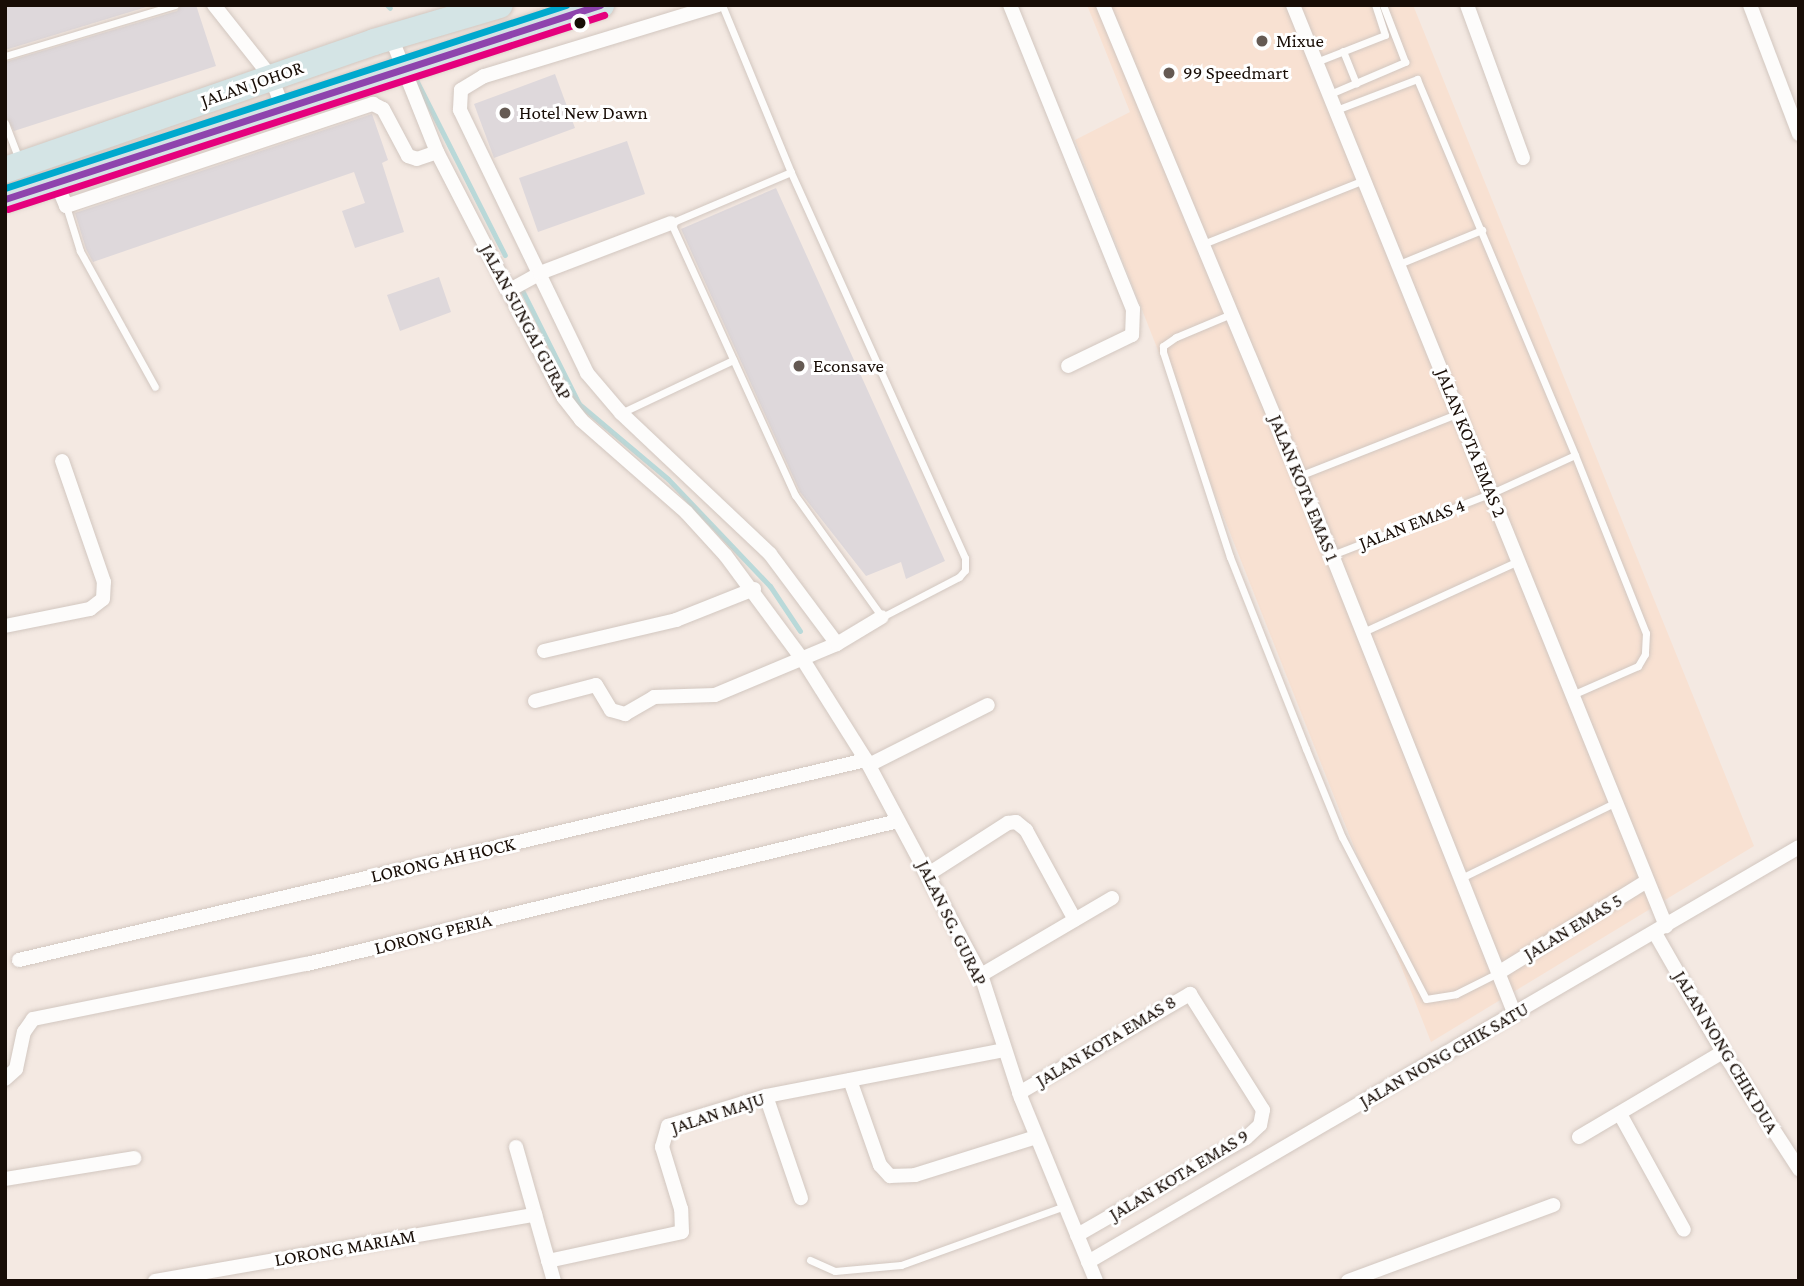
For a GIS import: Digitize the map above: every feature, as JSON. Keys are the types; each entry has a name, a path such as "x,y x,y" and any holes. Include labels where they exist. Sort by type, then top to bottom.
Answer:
{"highway":[{"name":"JALAN JOHOR","path":"13,167 391,37 452,12 500,5"},
{"name":"JALAN JOHOR","path":"5,199 61,194 150,163 282,106 601,5"}],"street":[{"path":"214,5 271,77 282,106"},
{"path":"720,5 484,76 461,90 460,110 587,373 621,413 770,554 837,644"},
{"path":"1010,5 1134,316 1132,335 1068,366"},
{"name":"JALAN KOTA EMAS 2","path":"1293,5 1647,881"},
{"path":"1467,5 1523,158"},
{"path":"1750,5 1799,134"},
{"name":"JALAN KOTA EMAS 1","path":"1106,6 1332,555 1515,1014"},
{"name":"JALAN SUNGAI GURAP","path":"391,37 437,152 564,398 581,420 686,512 754,589 803,660"},
{"path":"150,163 373,104 383,109 408,156 417,159 437,152"},
{"path":"508,291 540,273 671,223"},
{"path":"5,626 90,609 103,599 104,582 62,461"},
{"path":"544,651 676,620 754,589"},
{"path":"535,701 596,685 611,710 625,714 654,696 715,695 803,660 837,644 882,617"},
{"name":"JALAN SG. GURAP","path":"803,660 868,763 898,821 930,873 981,975 1019,1093 1096,1281"},
{"name":"LORONG AH HOCK","path":"19,960 868,763 988,705"},
{"name":"LORONG PERIA","path":"5,1079 16,1069 24,1032 33,1019 307,964 898,821"},
{"path":"930,873 1008,823 1016,822 1026,830 1076,920"},
{"name":"JALAN NONG CHIK SATU","path":"1088,1262 1799,847"},
{"name":"JALAN EMAS 5","path":"1498,973 1647,881"},
{"name":"JALAN NONG CHIK DUA","path":"1647,881 1660,929 1723,1052 1799,1169"},
{"path":"981,975 1112,898"},
{"name":"JALAN KOTA EMAS 8","path":"1019,1093 1180,997 1194,996"},
{"name":"JALAN KOTA EMAS 9","path":"1077,1236 1246,1138 1260,1125 1263,1110 1194,996"},
{"name":"JALAN MAJU","path":"548,1261 682,1232 684,1226 662,1147 664,1130 766,1096 1005,1050"},
{"path":"1579,1137 1723,1052"},
{"path":"850,1080 880,1164 890,1176 915,1175 1036,1137"},
{"path":"766,1096 801,1198"},
{"path":"1620,1114 1684,1230"},
{"path":"516,1147 554,1281"},
{"path":"5,1179 134,1158"},
{"path":"1348,1281 1553,1205"},
{"name":"LORONG MARIAM","path":"155,1281 535,1215"}],"lane":[{"path":"5,56 176,5"},
{"path":"720,5 791,172 965,558 965,570 959,577 882,617 795,495 671,223 791,172"},
{"path":"1317,62 1386,34 1375,5"},
{"path":"1330,94 1405,62 1383,5"},
{"path":"1343,51 1356,84"},
{"path":"1336,110 1417,79 1576,455 1646,633 1645,654 1638,666 1572,695"},
{"path":"5,123 13,167"},
{"path":"1203,244 1364,180"},
{"path":"61,194 80,251 137,347 155,387"},
{"path":"1399,264 1482,230"},
{"path":"1232,314 1176,337 1163,346 1163,352 1230,557 1311,761 1342,837 1426,999 1455,994 1498,973"},
{"path":"621,413 733,360"},
{"path":"1299,476 1459,413"},
{"name":"JALAN EMAS 4","path":"1332,555 1492,493 1576,455"},
{"path":"1363,632 1519,561"},
{"path":"1460,878 1616,802"},
{"path":"810,1260 835,1270 901,1265 1065,1206"}],"shaded area":[{"path":"1087,5 1413,5 1754,846 1431,1042 1075,140 1130,112"}],"building":[{"path":"5,5 153,5 5,50"},
{"path":"181,5 196,5 216,66 14,131 5,115 5,62 177,11"},
{"path":"555,74 575,128 494,158 474,104"},
{"path":"372,114 388,160 382,163 404,232 355,248 342,211 365,203 354,172 93,262 86,249 75,213"},
{"path":"627,141 645,194 538,232 519,178"},
{"name":"Econsave","path":"776,188 945,561 906,579 901,562 866,576 800,492 681,229"},
{"path":"439,277 451,312 400,331 387,295"}],"waterway":[{"path":"387,5 390,8"},
{"path":"413,74 505,255"},
{"path":"520,286 579,404 668,479 770,586 800,631"}],"transit line":[{"path":"5,188 566,5"},
{"path":"5,199 600,5"},
{"path":"8,209 604,15"}],"place":[{"name":"Mixue","path":"1262,41"},
{"name":"99 Speedmart","path":"1169,73"},
{"name":"Hotel New Dawn","path":"505,113"},
{"name":"Econsave","path":"799,366"}]}
